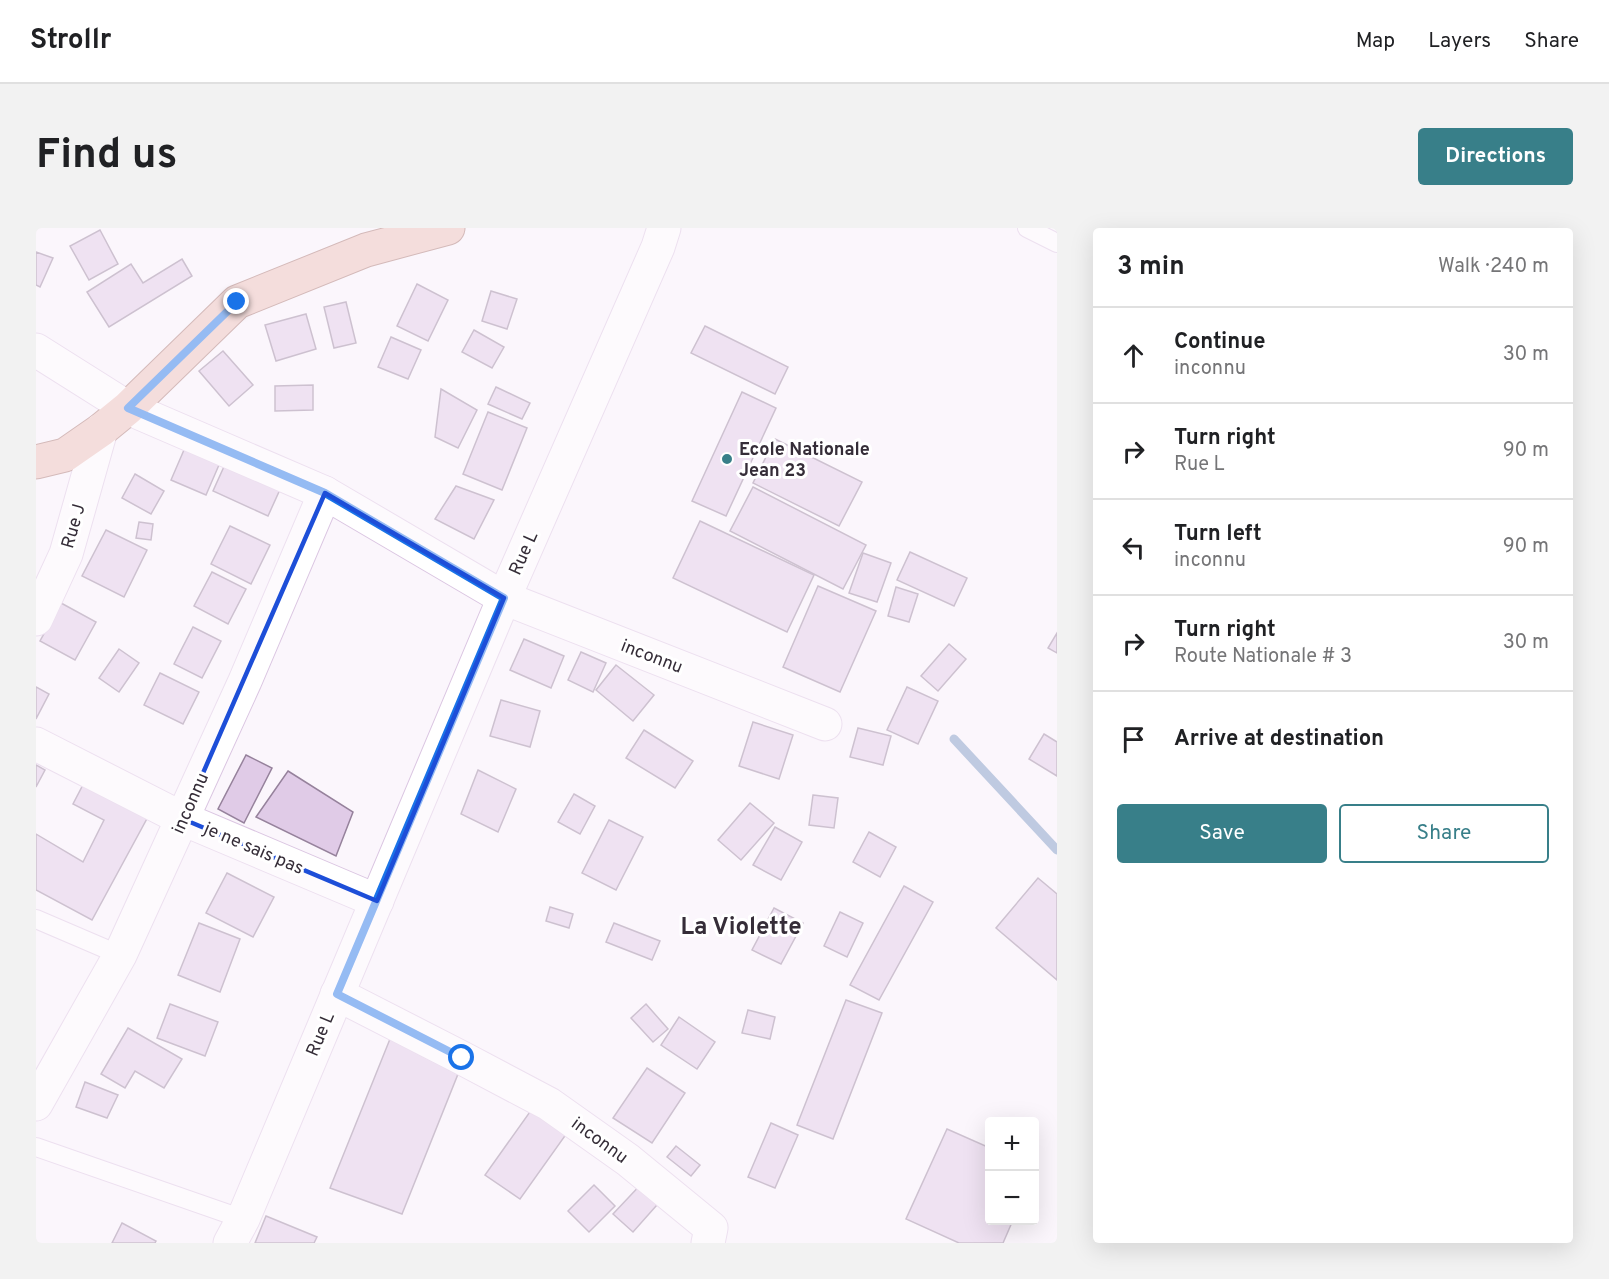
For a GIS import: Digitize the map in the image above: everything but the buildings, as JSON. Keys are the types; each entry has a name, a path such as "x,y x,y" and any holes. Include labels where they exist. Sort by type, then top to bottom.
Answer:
{"main road":[{"path":"36,462 65,455 101,430 128,408 237,302 366,250 448,228"}],"street":[{"name":"Rue L","path":"236,1231 504,598 658,247 664,228"},
{"name":"inconnu","path":"36,350 128,408 325,493 504,598 825,724"},
{"name":"Rue J","path":"36,619 66,554 101,430"},
{"name":"inconnu","path":"36,1104 120,955 245,681 325,493"},
{"name":"je ne sais pas","path":"36,744 183,819 377,901"},
{"name":"inconnu","path":"337,994 549,1104 628,1160 711,1228 708,1243"}],"lane":[{"path":"1027,228 1057,243"},
{"path":"36,919 120,955"},
{"path":"36,1147 236,1231"}],"highlighted area":[{"path":"325,493 504,598 377,901 183,819"}],"waterway":[{"path":"954,739 1057,850"}],"place":[{"name":"Ecole Nationale Jean 23","path":"727,459"}],"district":[{"name":"La Violette","path":"741,926"}],"route":[{"path":"237,302 128,408 325,493 504,598 337,994 462,1058"}]}
